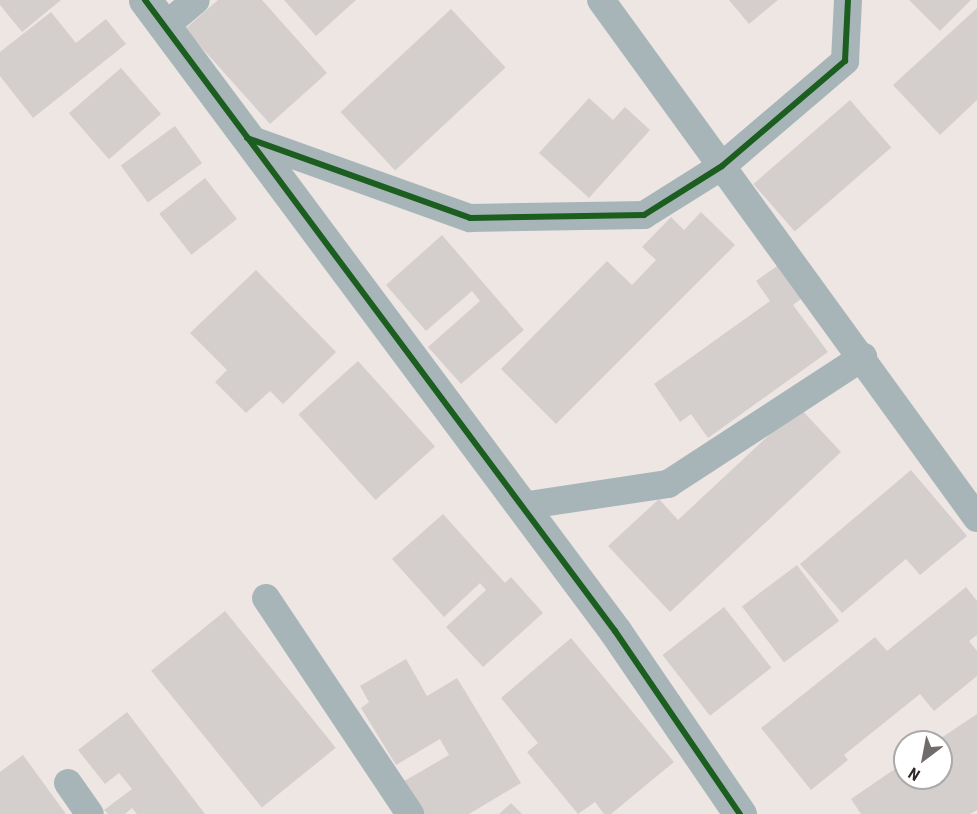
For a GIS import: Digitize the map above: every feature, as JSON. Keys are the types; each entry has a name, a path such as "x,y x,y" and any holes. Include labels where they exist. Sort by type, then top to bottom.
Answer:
{"street":[{"path":"145,0 615,631 740,814"},
{"path":"165,26 196,0"},
{"path":"601,0 863,357 977,518"},
{"path":"246,138 470,218 645,215 722,166 845,61 848,0"},
{"path":"522,506 668,484 863,357"},
{"path":"266,598 410,814"},
{"path":"68,783 90,814"}],"building":[{"path":"0,0 61,0 22,32 0,5"},
{"path":"218,0 262,0 327,73 270,124 185,29"},
{"path":"284,0 356,0 316,36"},
{"path":"729,0 778,0 749,24"},
{"path":"909,0 971,0 940,31"},
{"path":"977,8 977,100 940,135 893,85"},
{"path":"451,9 506,68 395,170 341,112"},
{"path":"51,12 76,43 106,19 126,44 33,118 0,76 0,52"},
{"path":"121,68 161,114 109,159 69,113"},
{"path":"589,98 613,120 625,107 650,130 589,198 539,153"},
{"path":"850,100 891,148 795,232 753,184"},
{"path":"175,126 202,163 148,203 121,165"},
{"path":"205,178 237,219 191,255 159,214"},
{"path":"701,212 735,245 556,424 501,369 607,261 632,285 656,260 642,247 671,217 684,230"},
{"path":"442,235 524,330 461,384 428,347 480,301 472,291 426,331 386,285"},
{"path":"777,266 801,299 793,305 828,352 708,438 691,414 680,422 654,384 770,301 756,281"},
{"path":"256,270 336,352 283,404 270,391 246,413 215,382 227,370 190,333"},
{"path":"358,361 435,446 375,500 299,415"},
{"path":"799,407 841,452 670,612 608,546 659,499 678,520"},
{"path":"911,470 967,536 920,575 906,559 842,613 800,564"},
{"path":"443,514 505,583 511,577 543,613 483,667 446,627 486,590 480,583 444,617 392,559"},
{"path":"797,565 839,621 784,662 742,607"},
{"path":"966,587 977,601 977,635 969,641 977,651 977,676 934,711 920,694 844,755 848,760 811,790 761,728 875,637 887,651"},
{"path":"724,607 771,668 710,716 663,655"},
{"path":"225,611 336,748 262,808 151,671"},
{"path":"571,638 674,762 611,814 604,814 595,802 578,814 527,752 538,743 501,698"},
{"path":"406,659 427,696 457,678 521,783 469,814 420,814 401,783 449,755 440,739 396,765 361,708 369,702 360,686"},
{"path":"127,712 205,814 137,814 132,808 125,814 108,814 104,810 132,789 119,773 105,784 78,750"},
{"path":"977,714 977,810 970,814 861,814 851,799 893,770 893,790 953,790 953,730"},
{"path":"23,755 66,814 0,814 0,772"},
{"path":"511,803 522,814 499,814"}],"cycle path":[{"path":"145,0 615,631 740,814"},
{"path":"247,138 470,218 644,215 722,166 845,61 848,0"}]}
